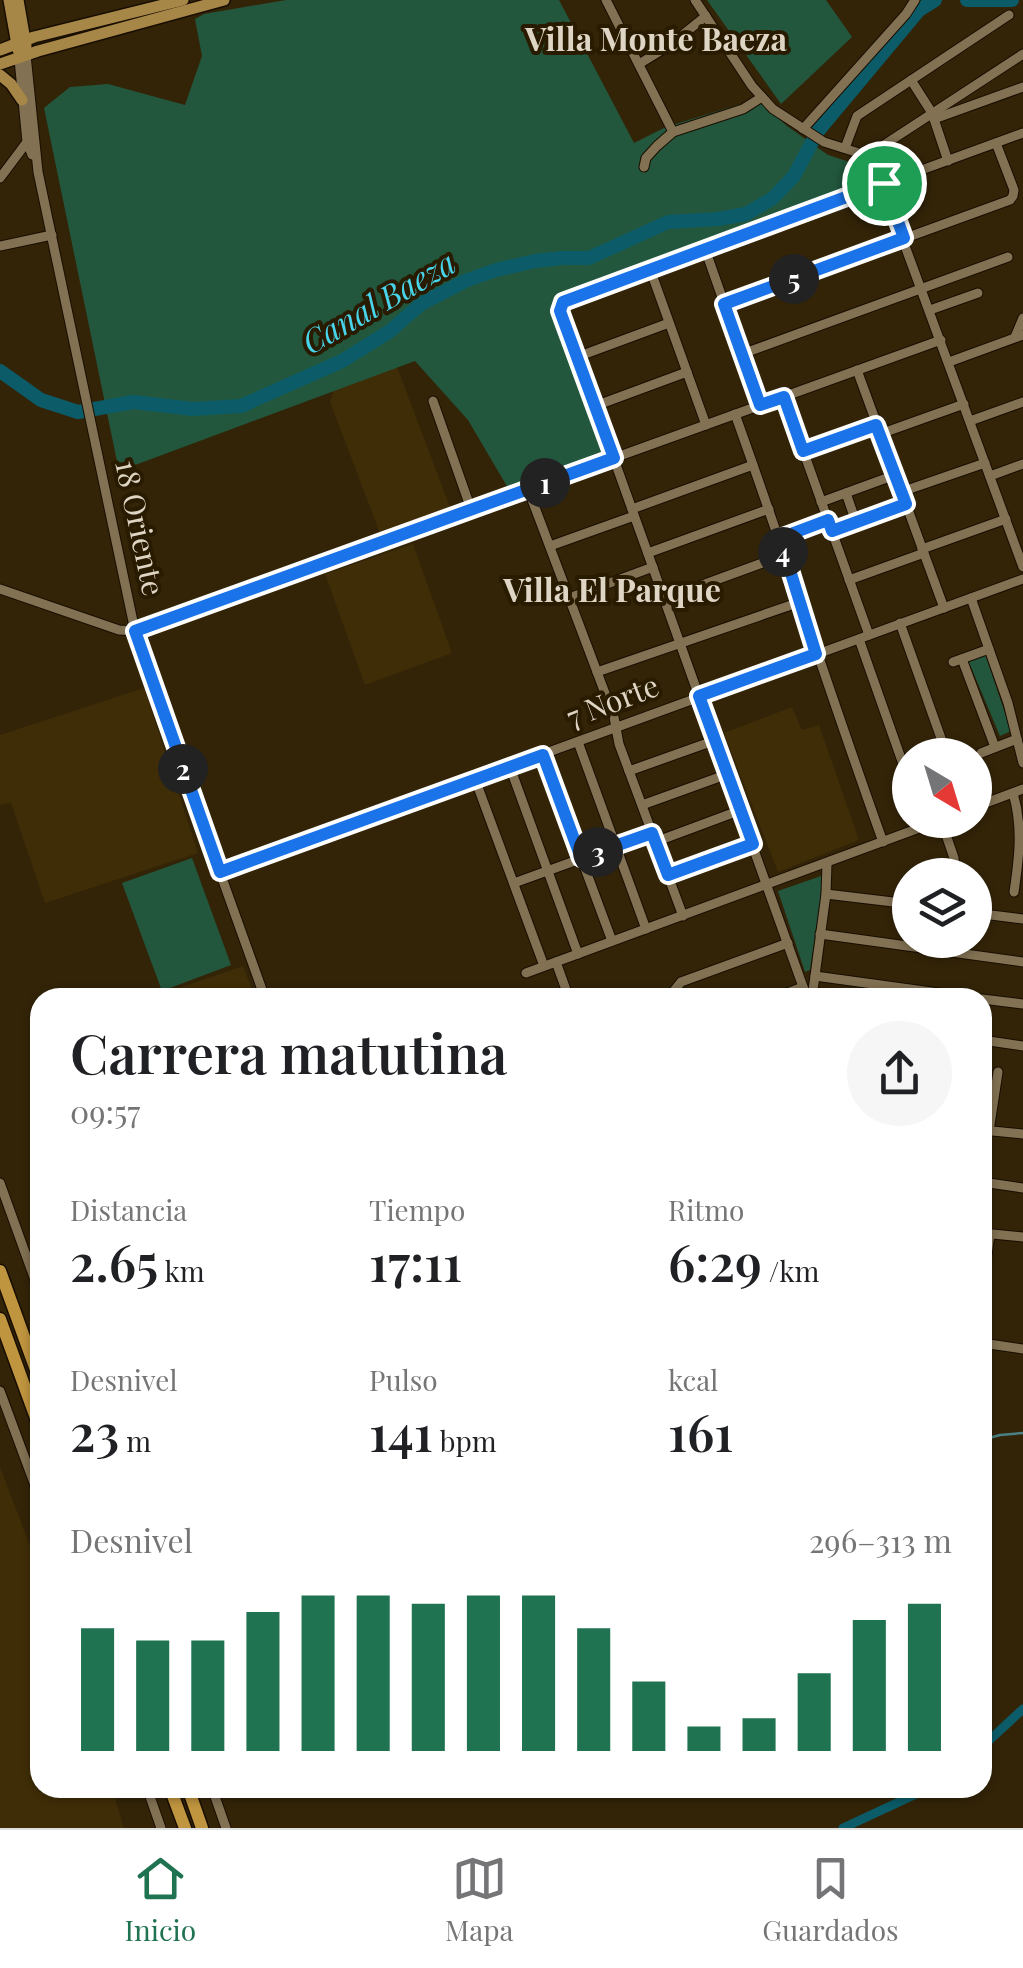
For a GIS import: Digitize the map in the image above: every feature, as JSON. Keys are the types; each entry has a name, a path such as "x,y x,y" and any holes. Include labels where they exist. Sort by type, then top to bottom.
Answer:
{"highway":[{"path":"0,1271 30,1354"},
{"path":"0,1319 30,1402"},
{"path":"174,1798 185,1828"},
{"path":"192,1798 202,1828"}],"main road":[{"name":"18 Oriente","path":"9,0 22,42"},
{"name":"18 Oriente","path":"18,0 22,57"},
{"path":"0,64 224,0"},
{"path":"0,50 178,1"},
{"path":"0,75 22,100"}],"street":[{"path":"606,0 671,129"},
{"path":"695,0 762,97 781,115 824,142 867,156 876,167 1023,567"},
{"path":"807,131 915,0"},
{"path":"845,148 857,116 1009,15"},
{"path":"640,64 706,16"},
{"path":"867,156 1023,54"},
{"name":"18 Oriente","path":"22,57 27,142 38,172"},
{"name":"18 Oriente","path":"22,57 38,172 135,631 261,988"},
{"path":"910,80 933,116 948,160"},
{"path":"933,116 1023,88"},
{"path":"644,167 646,158 671,129 743,109 762,97"},
{"path":"806,988 560,311 561,304 1023,133"},
{"path":"0,178 27,142"},
{"path":"724,304 1010,200 1014,190 996,143"},
{"path":"0,246 52,236"},
{"path":"704,249 760,405"},
{"path":"742,354 1008,257"},
{"path":"650,269 706,424"},
{"path":"930,310 978,293"},
{"path":"949,362 1019,336 1023,318"},
{"path":"577,357 670,323"},
{"path":"0,589 120,630 135,631 941,340"},
{"path":"856,370 944,608"},
{"path":"595,406 688,372"},
{"path":"784,397 849,580 896,738"},
{"path":"434,401 471,510"},
{"path":"970,421 1023,402"},
{"path":"803,451 964,404"},
{"path":"735,414 883,842"},
{"path":"901,492 985,462"},
{"path":"990,476 1023,464"},
{"path":"550,546 753,465"},
{"path":"821,502 895,475"},
{"path":"528,489 683,916"},
{"path":"846,493 856,522"},
{"path":"780,538 856,522 906,504"},
{"path":"648,553 769,509"},
{"path":"849,580 1006,519"},
{"path":"1010,531 1023,526"},
{"path":"664,599 784,555"},
{"path":"569,598 653,567"},
{"name":"7 Norte","path":"220,872 1023,579"},
{"path":"971,598 1008,703 1023,763"},
{"path":"597,672 800,602"},
{"path":"900,624 940,738"},
{"path":"989,649 958,660 995,747"},
{"path":"992,748 1017,739"},
{"path":"629,771 716,740"},
{"path":"578,742 646,929"},
{"path":"543,755 612,942"},
{"path":"510,767 578,954"},
{"path":"642,805 728,774"},
{"path":"476,780 544,966"},
{"path":"992,801 1018,791 1020,823 1014,892"},
{"path":"514,884 616,846 741,810"},
{"path":"526,973 892,838"},
{"path":"668,875 753,844"},
{"path":"810,988 826,894 826,863"},
{"path":"826,894 892,902"},
{"path":"992,915 1023,919"},
{"path":"820,934 892,940"},
{"path":"676,988 681,982 788,943"},
{"path":"992,955 1023,962"},
{"path":"556,962 565,988"},
{"path":"815,976 893,988"},
{"path":"992,999 1023,1004"},
{"path":"992,1041 1023,1046"},
{"path":"992,1102 998,1072"},
{"path":"992,1131 1023,1134"},
{"path":"0,1183 30,1266"},
{"path":"992,1183 1023,1188"},
{"path":"992,1234 1023,1237"},
{"path":"992,1344 1023,1349"},
{"path":"0,1391 30,1473"},
{"path":"151,1798 162,1828"},
{"path":"216,1798 226,1828"}],"shaded area":[{"path":"397,367 450,507 380,533 330,402 334,390"},
{"path":"413,544 452,653 365,685 325,574"},
{"path":"144,688 198,853 45,903 11,803 0,805 0,735"},
{"path":"792,707 802,730 819,725 859,840 778,872 724,733"},
{"path":"243,966 252,988 179,988"},
{"path":"0,1467 30,1546 30,1798 115,1798 124,1828 0,1828"}],"green space":[{"path":"286,0 559,0 634,143 666,127 755,97 828,155 862,166 879,196 567,308 619,450 508,488 468,420 415,361 119,471 44,108 70,87 108,84 185,105 202,56 195,19 204,14"},
{"path":"707,0 826,0 852,37 781,104"},
{"path":"985,654 1011,731 1000,736 968,660"},
{"path":"192,858 231,965 161,988 122,883"},
{"path":"824,875 810,970 805,972 778,891"}],"waterway":[{"name":"Canal Baeza","path":"0,371 41,400 78,412 133,402 193,409 241,406 342,361 390,331 421,304 465,281 535,261 589,258 668,222 746,214 773,198 794,176 818,131 919,10 935,0"},
{"name":"Canal Baeza","path":"967,0 1012,0"},
{"path":"992,1437 1023,1433"},
{"path":"992,1738 1023,1709"},
{"path":"843,1828 908,1798"}],"district":[{"name":"Villa Monte Baeza","path":"656,40"},
{"name":"Villa El Parque","path":"612,591"}],"route":[{"path":"884,183 904,238 724,304 760,405 784,397 803,451 876,425 906,504 832,531 828,520 780,538 816,654 699,696 753,844 668,875 652,833 581,858 543,755 220,872 135,631 614,458 560,311 561,304 884,183"}]}
